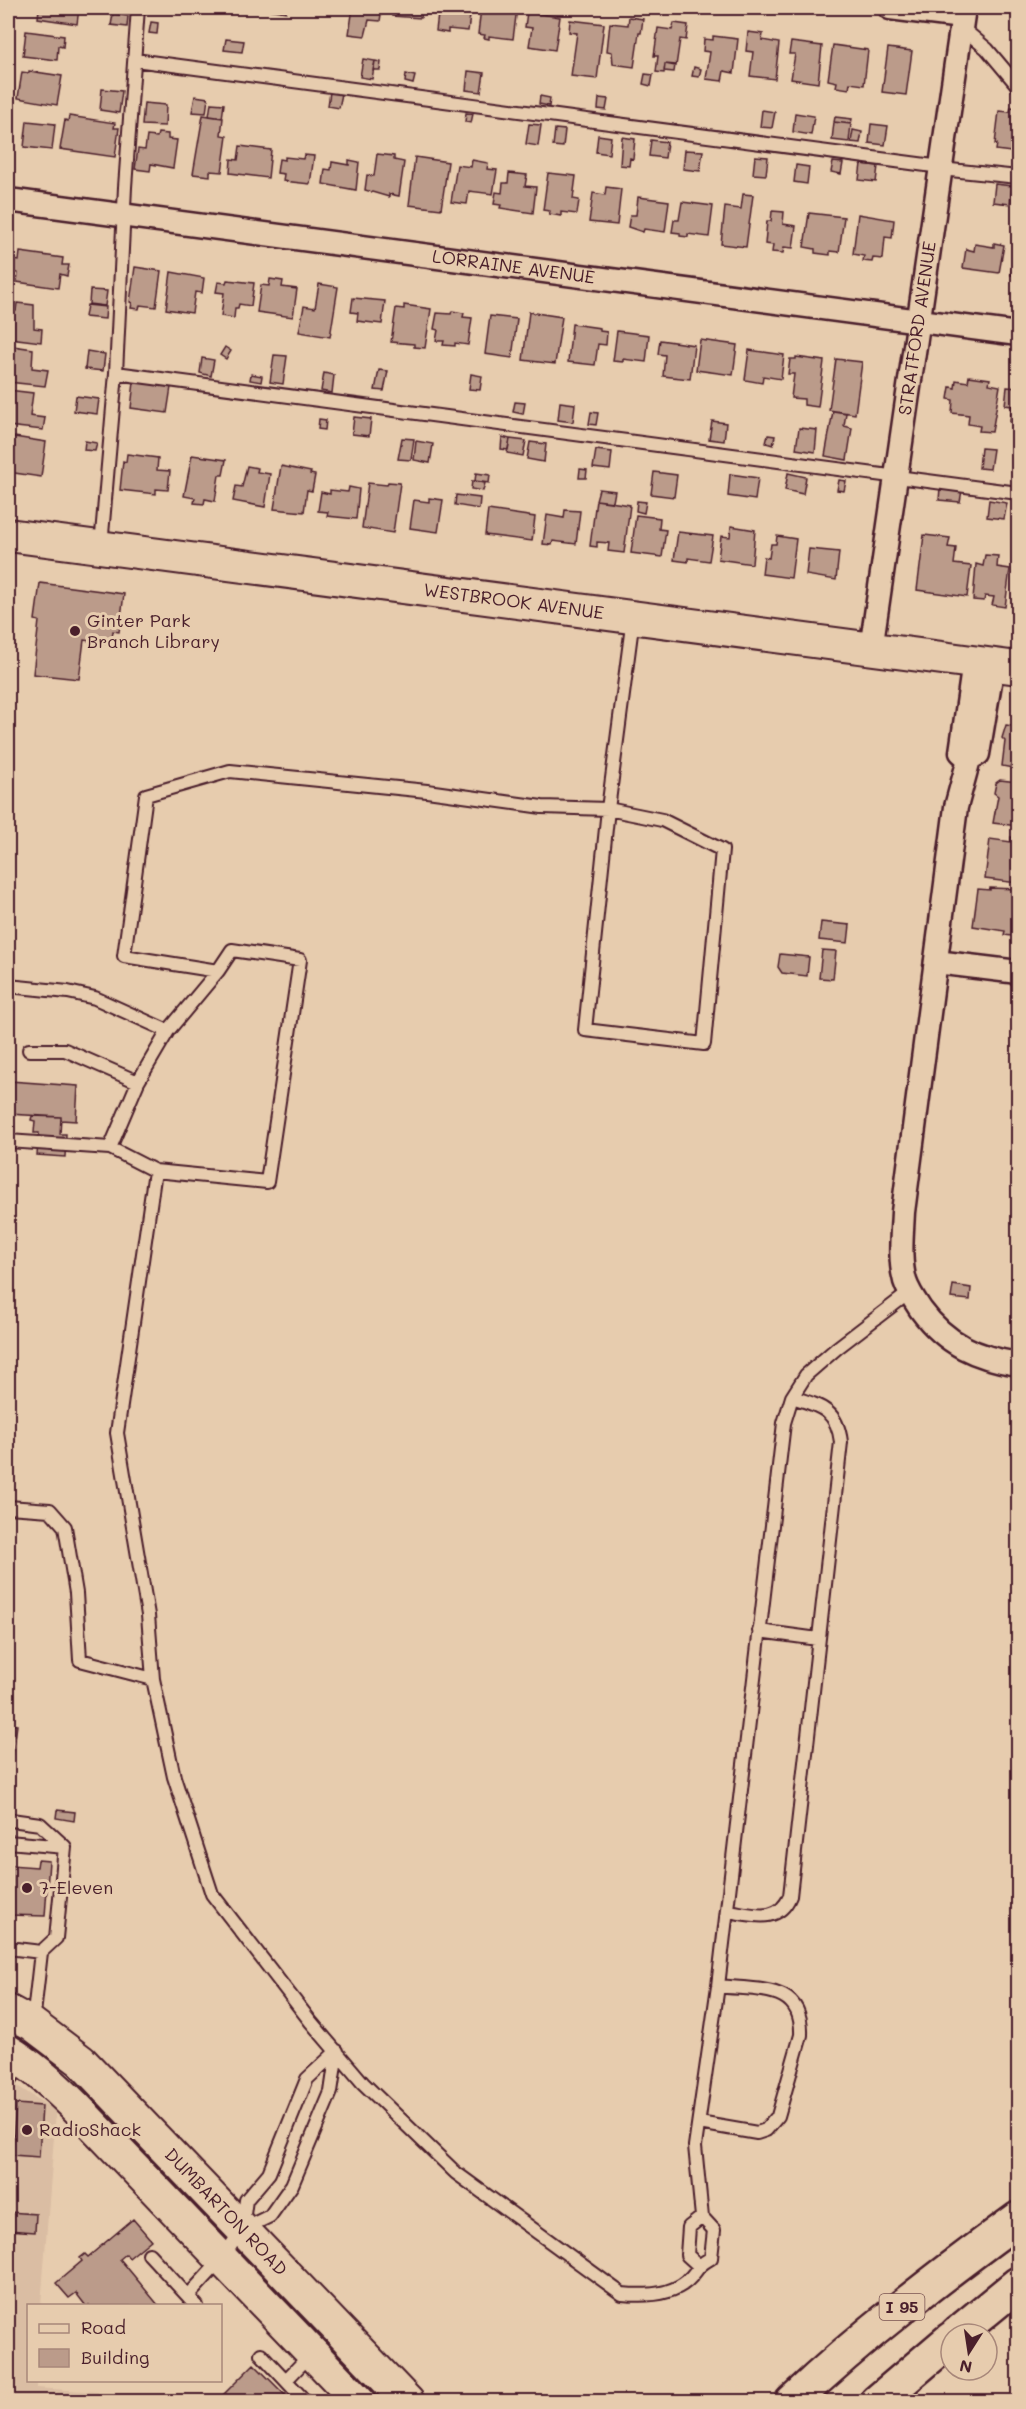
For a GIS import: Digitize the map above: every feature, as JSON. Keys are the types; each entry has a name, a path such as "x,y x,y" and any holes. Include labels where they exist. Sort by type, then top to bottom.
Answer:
{"highway":[{"name":"I 95","path":"792,2402 939,2276 1018,2219"},
{"path":"972,2322 1018,2284"},
{"path":"877,2402 939,2349"}],"main road":[{"name":"WESTBROOK AVENUE","path":"8,535 995,665"},
{"name":"DUMBARTON ROAD","path":"20,2017 81,2061 408,2402"},
{"name":"DUMBARTON ROAD","path":"13,2065 76,2107 359,2402"}],"street":[{"path":"890,8 962,17"},
{"name":"STRATFORD AVENUE","path":"871,649 962,17"},
{"name":"LORRAINE AVENUE","path":"8,200 1018,334"},
{"path":"995,665 981,744 978,754 969,759 957,796 903,1212 903,1261 905,1282 910,1292 926,1316 950,1341 985,1358 1018,1364"},
{"path":"936,962 1018,972"}],"lane":[{"path":"101,546 116,373 138,8"},
{"path":"962,17 1018,86"},
{"path":"135,60 1018,177"},
{"path":"116,373 1018,493"},
{"path":"218,971 124,956 146,795 230,771 427,791 542,807 608,809 662,820 722,850 704,1044 585,1030 608,809 633,617"},
{"path":"8,1141 110,1148 155,1171 267,1182 300,960 232,950 218,971 168,1031 138,1082 110,1148"},
{"path":"8,986 68,992 95,998 168,1031"},
{"path":"29,1050 65,1050 138,1082"},
{"path":"155,1171 117,1433 148,1615 153,1679 174,1777 213,1894 311,2022 363,2083 456,2173 622,2294 643,2296 668,2291 686,2282 698,2265 711,2258 714,2230 702,2217 695,2146 718,1986 780,1439 792,1397 806,1375 818,1363 910,1292"},
{"path":"727,1911 770,1915 780,1912 786,1906 789,1896 841,1442 840,1430 834,1418 824,1407 792,1397"},
{"path":"8,1507 50,1510 65,1527 75,1593 80,1660 153,1679"},
{"path":"759,1631 818,1639"},
{"path":"11,1820 40,1824 64,1848"},
{"path":"8,1842 64,1848"},
{"path":"20,2017 41,1952 56,1938 64,1848"},
{"path":"8,1948 41,1952"},
{"path":"699,2122 757,2133 766,2130 778,2115 801,2035 802,2022 798,2008 791,1999 779,1993 718,1986"},
{"path":"242,2229 270,2216 292,2185 331,2092 337,2051"},
{"path":"149,2254 193,2301 242,2229 246,2200 269,2174 307,2079 337,2051"},
{"path":"698,2265 687,2255 689,2227 702,2217"},
{"path":"286,2380 312,2353"},
{"path":"261,2354 306,2402"}],"shaded area":[{"path":"8,2080 56,2111 41,2304 27,2304 27,2382 36,2382 36,2388 98,2392 98,2401 8,2401"}],"building":[{"path":"35,8 79,8 77,24 38,18 39,9"},
{"path":"260,8 287,8 286,12"},
{"path":"353,8 382,8 380,21 369,20 365,36 349,34"},
{"path":"393,8 422,8 421,18 392,16"},
{"path":"433,8 471,8 468,31 448,29 448,33 436,31 438,14 432,13"},
{"path":"481,8 517,8 513,39 489,36 489,39 484,38 485,35 478,34"},
{"path":"527,12 560,17 555,50 529,46 532,28 525,27"},
{"path":"113,14 128,16 127,27 111,25"},
{"path":"629,17 643,19 634,67 613,64 612,52 607,51 610,23 628,25"},
{"path":"570,20 604,24 597,79 571,76 577,33 569,32"},
{"path":"151,22 158,23 157,34 149,33"},
{"path":"674,23 688,25 686,40 680,39 676,66 665,64 664,73 656,72 658,56 654,56 658,28 672,30"},
{"path":"26,31 64,36 63,47 58,46 57,60 23,56"},
{"path":"748,32 763,34 762,40 779,43 775,79 750,76 753,52 746,51"},
{"path":"713,36 738,39 734,73 724,71 722,81 706,79 710,52 703,51 704,39 713,40"},
{"path":"226,39 244,41 242,52 224,50"},
{"path":"791,42 822,46 818,83 791,79 795,54 789,54"},
{"path":"833,45 868,50 864,85 850,83 849,89 836,87 837,82 828,80"},
{"path":"888,48 912,51 906,95 882,92"},
{"path":"363,59 375,61 372,79 360,77"},
{"path":"375,61 381,62 380,70 373,70"},
{"path":"665,64 675,65 674,72 664,71"},
{"path":"694,67 701,69 699,77 692,76"},
{"path":"29,71 62,76 57,105 18,98 22,72 29,73"},
{"path":"468,71 484,73 481,92 466,90"},
{"path":"406,74 415,76 413,84 405,82"},
{"path":"645,74 653,75 651,86 643,84"},
{"path":"102,89 122,91 119,113 100,110"},
{"path":"330,92 342,94 339,108 328,106"},
{"path":"195,96 208,98 206,113 192,112"},
{"path":"540,96 550,98 549,106 539,104"},
{"path":"599,98 608,99 606,110 598,109"},
{"path":"144,103 166,105 165,126 142,125"},
{"path":"211,103 224,104 222,118 209,116"},
{"path":"1011,107 1018,108 1018,147 1012,147 1011,152 996,150 999,111 1010,112"},
{"path":"762,110 775,112 772,128 760,127"},
{"path":"466,113 473,114 471,123 465,122"},
{"path":"795,113 814,116 811,135 793,132"},
{"path":"203,115 223,118 221,135 227,136 222,172 210,171 210,176 193,174"},
{"path":"69,116 115,123 114,128 119,128 115,157 60,149 65,120 68,121"},
{"path":"835,117 852,119 851,124 834,122"},
{"path":"27,121 55,124 52,150 24,147"},
{"path":"834,122 851,124 849,142 832,140"},
{"path":"529,124 541,125 538,146 526,144"},
{"path":"871,124 888,126 885,145 869,143"},
{"path":"555,129 565,130 563,147 553,146"},
{"path":"853,130 862,132 860,143 851,142"},
{"path":"158,133 168,134 168,139 177,140 173,168 151,164 150,171 135,169 138,149 145,150 147,136 157,137"},
{"path":"598,135 611,137 609,154 596,152"},
{"path":"622,137 635,139 633,159 630,158 629,166 620,165"},
{"path":"651,140 667,142 665,158 649,156"},
{"path":"240,146 271,150 268,178 230,173 231,159 238,160"},
{"path":"685,150 703,151 700,171 683,169"},
{"path":"377,154 394,156 394,160 404,162 399,196 389,194 389,197 365,190 367,175 374,176"},
{"path":"304,155 314,156 310,184 283,181 284,174 277,173 279,159 285,160 285,157 303,159"},
{"path":"755,156 768,157 766,175 753,174"},
{"path":"415,157 448,162 441,209 409,205"},
{"path":"349,160 359,162 356,190 323,184 325,169 331,170 332,162 349,165"},
{"path":"472,160 488,163 487,169 497,170 493,194 469,191 467,204 451,202 457,165 471,167"},
{"path":"833,162 843,163 841,174 831,172"},
{"path":"861,164 878,166 876,182 859,180"},
{"path":"796,165 809,167 807,184 794,182"},
{"path":"509,173 527,175 525,186 536,187 533,213 500,208 501,205 494,204 496,192 502,193 503,183 508,183"},
{"path":"548,173 576,176 573,199 579,200 577,214 561,212 561,216 549,214 550,211 543,210"},
{"path":"995,184 1012,186 1010,204 993,202"},
{"path":"606,187 621,189 617,225 589,222 593,193 605,195"},
{"path":"743,194 753,195 746,247 721,244 725,207 741,209"},
{"path":"638,197 669,201 665,232 644,229 643,232 628,227 630,215 636,215"},
{"path":"682,202 713,206 709,237 688,234 688,237 680,236 680,233 672,232 674,220 679,220"},
{"path":"772,211 784,212 783,224 796,226 793,248 784,247 783,253 772,252 773,245 765,244 767,221 771,221"},
{"path":"809,213 844,217 839,252 830,251 830,255 815,253 815,249 804,247"},
{"path":"858,214 894,220 892,238 885,237 883,259 873,258 872,262 863,261 864,256 853,254"},
{"path":"1015,242 1018,242 1018,276 1011,275"},
{"path":"994,243 1004,245 999,273 963,268 966,249 974,251 975,244 994,247"},
{"path":"20,252 63,258 62,265 69,265 67,276 60,274 58,288 17,282 18,273 12,272 13,260 19,261"},
{"path":"135,267 161,271 156,307 140,305 139,309 131,308"},
{"path":"171,272 204,278 202,293 195,292 192,313 166,309"},
{"path":"270,279 283,281 282,287 297,289 293,317 257,312 261,285 269,286"},
{"path":"227,280 254,283 251,306 239,304 238,308 235,308 234,318 221,316 224,293 216,292 218,282 226,283"},
{"path":"319,284 338,287 330,337 299,332 304,306 315,308"},
{"path":"90,290 107,291 105,306 89,304"},
{"path":"353,298 385,301 382,324 357,321 358,313 351,312"},
{"path":"17,303 34,305 34,328 42,329 41,342 10,338 12,325 8,325 9,317 12,317 13,311 16,311"},
{"path":"87,305 106,307 105,319 85,317"},
{"path":"404,305 431,309 425,348 414,347 414,344 391,342 396,308 404,309"},
{"path":"452,311 464,313 463,317 472,318 468,345 455,343 455,346 443,345 444,341 436,341 438,330 434,329 437,313 451,314"},
{"path":"529,312 562,317 555,364 523,360"},
{"path":"490,316 517,319 512,358 485,354"},
{"path":"572,324 600,328 600,331 607,332 606,345 598,344 595,365 568,362"},
{"path":"617,331 649,335 646,362 623,359 623,362 613,361"},
{"path":"660,340 694,345 690,379 663,376 665,355 658,354"},
{"path":"700,340 737,345 733,375 696,370"},
{"path":"13,346 33,349 32,368 48,370 45,386 8,382 8,364"},
{"path":"225,347 231,351 226,359 220,355"},
{"path":"749,350 784,355 781,379 763,376 762,383 745,380"},
{"path":"87,351 105,354 103,371 85,369"},
{"path":"274,355 287,356 283,384 270,382"},
{"path":"796,357 824,361 818,407 804,405 804,399 791,398 794,374 788,374 790,359 796,359"},
{"path":"202,358 214,360 211,376 200,373"},
{"path":"836,359 862,362 855,414 829,410"},
{"path":"379,370 388,371 384,391 375,390"},
{"path":"324,373 334,375 332,393 321,391"},
{"path":"251,374 262,376 261,382 250,380"},
{"path":"471,374 482,376 480,390 469,389"},
{"path":"969,376 990,379 989,384 1000,386 992,432 979,431 980,426 968,424 969,415 952,413 953,400 948,399 950,387 955,388 956,380 968,382"},
{"path":"134,382 171,387 167,413 131,408"},
{"path":"1007,387 1018,388 1018,423 1010,422 1012,406 1005,405"},
{"path":"8,390 33,393 30,416 45,418 43,430 8,426"},
{"path":"76,396 99,399 97,414 74,411"},
{"path":"515,402 525,403 523,414 513,412"},
{"path":"560,402 575,404 573,422 558,420"},
{"path":"833,411 846,413 844,426 852,428 847,460 825,456"},
{"path":"591,412 598,413 596,425 589,424"},
{"path":"354,417 371,419 369,436 352,434"},
{"path":"319,419 326,420 325,430 318,429"},
{"path":"712,421 726,423 724,441 709,439"},
{"path":"799,428 817,430 815,452 796,449"},
{"path":"768,435 775,436 773,445 766,443"},
{"path":"8,436 46,442 41,477 8,472"},
{"path":"502,437 510,439 508,450 501,449"},
{"path":"402,438 414,439 411,460 398,459"},
{"path":"510,439 526,441 523,456 507,453"},
{"path":"85,441 97,443 95,451 84,450"},
{"path":"416,441 433,444 430,463 414,460"},
{"path":"530,442 546,444 544,462 527,459"},
{"path":"981,448 993,449 990,469 979,468"},
{"path":"596,450 612,452 610,470 593,468"},
{"path":"127,454 158,458 157,470 170,471 168,490 156,489 156,494 120,490 123,461 126,462"},
{"path":"192,455 226,460 223,475 219,475 215,501 205,499 204,504 194,503 195,498 184,496"},
{"path":"247,466 258,468 257,472 270,474 265,507 233,501 236,486 242,487"},
{"path":"281,466 311,472 310,474 315,475 312,491 307,490 304,512 274,509"},
{"path":"580,469 587,470 586,478 579,478"},
{"path":"654,472 677,475 674,497 651,494"},
{"path":"476,473 490,475 489,483 475,481"},
{"path":"788,473 806,477 803,494 785,490"},
{"path":"730,474 758,478 755,500 728,496"},
{"path":"839,480 846,481 844,491 837,490"},
{"path":"472,481 485,483 483,491 471,489"},
{"path":"388,482 400,483 393,533 362,528 368,483 387,485"},
{"path":"349,487 359,489 356,519 327,516 328,512 318,511 321,492 330,494 330,490 348,492"},
{"path":"940,488 962,490 960,502 939,500"},
{"path":"599,489 615,491 613,502 596,500"},
{"path":"456,495 480,498 479,509 455,505"},
{"path":"429,498 443,500 438,532 410,528 414,500 429,502"},
{"path":"596,500 630,505 624,553 608,551 609,543 597,542 597,547 590,546"},
{"path":"989,500 1007,503 1004,519 987,517"},
{"path":"637,501 646,502 644,513 636,511"},
{"path":"488,510 535,517 532,541 485,535"},
{"path":"565,510 580,511 576,544 553,541 552,545 543,544 547,515 564,518"},
{"path":"636,515 660,518 659,529 666,530 662,557 631,553"},
{"path":"731,526 755,530 752,564 718,559 721,536 730,537"},
{"path":"678,532 713,536 709,561 688,558 688,562 674,560"},
{"path":"924,535 950,538 948,547 956,548 954,564 971,566 967,597 917,590"},
{"path":"777,536 796,539 791,578 762,574 764,557 769,558 771,544 776,544"},
{"path":"809,549 839,552 836,580 806,575"},
{"path":"985,555 998,556 997,567 1010,569 1005,607 992,605 994,597 985,596 984,601 973,600 976,564 983,566"},
{"name":"Ginter Park Branch Library","path":"40,583 124,594 119,632 113,631 111,644 84,640 79,679 33,674 39,621 35,620"},
{"path":"1006,725 1018,727 1018,769 1002,766 1005,741 1002,738"},
{"path":"1000,780 1018,782 1018,826 993,823 998,796 994,793 996,783"},
{"path":"1011,837 1018,838 1018,883 985,879 990,839 1011,842"},
{"path":"990,888 1018,889 1018,937 1004,935 1005,931 973,926 978,889 990,890"},
{"path":"821,922 850,925 848,943 819,940"},
{"path":"822,950 836,951 833,979 819,978"},
{"path":"780,954 809,957 807,976 782,973 778,967"},
{"path":"8,1072 11,1073 10,1081 78,1086 76,1121 61,1120 61,1117 8,1114"},
{"path":"32,1116 61,1117 60,1134 66,1134 65,1157 37,1155 39,1133 34,1133 35,1121 31,1120"},
{"path":"953,1285 971,1288 970,1300 951,1298"},
{"path":"8,1716 13,1717 13,1725 17,1725 13,1754 8,1754"},
{"path":"57,1810 75,1812 74,1821 56,1818"},
{"path":"38,1860 49,1861 45,1916 8,1915 10,1865 37,1867"},
{"name":"RadioShack","path":"16,2104 42,2106 39,2157 12,2155"},
{"path":"9,2212 36,2214 35,2232 8,2230"},
{"path":"133,2219 151,2240 129,2258 126,2254 120,2259 157,2304 84,2304 76,2293 69,2298 56,2283 82,2261 80,2258 85,2254 88,2257"},
{"path":"254,2364 292,2402 225,2402 221,2397"}],"place":[{"name":"Ginter Park Branch Library","path":"75,631"},
{"name":"7-Eleven","path":"27,1888"},
{"name":"RadioShack","path":"27,2130"}]}
